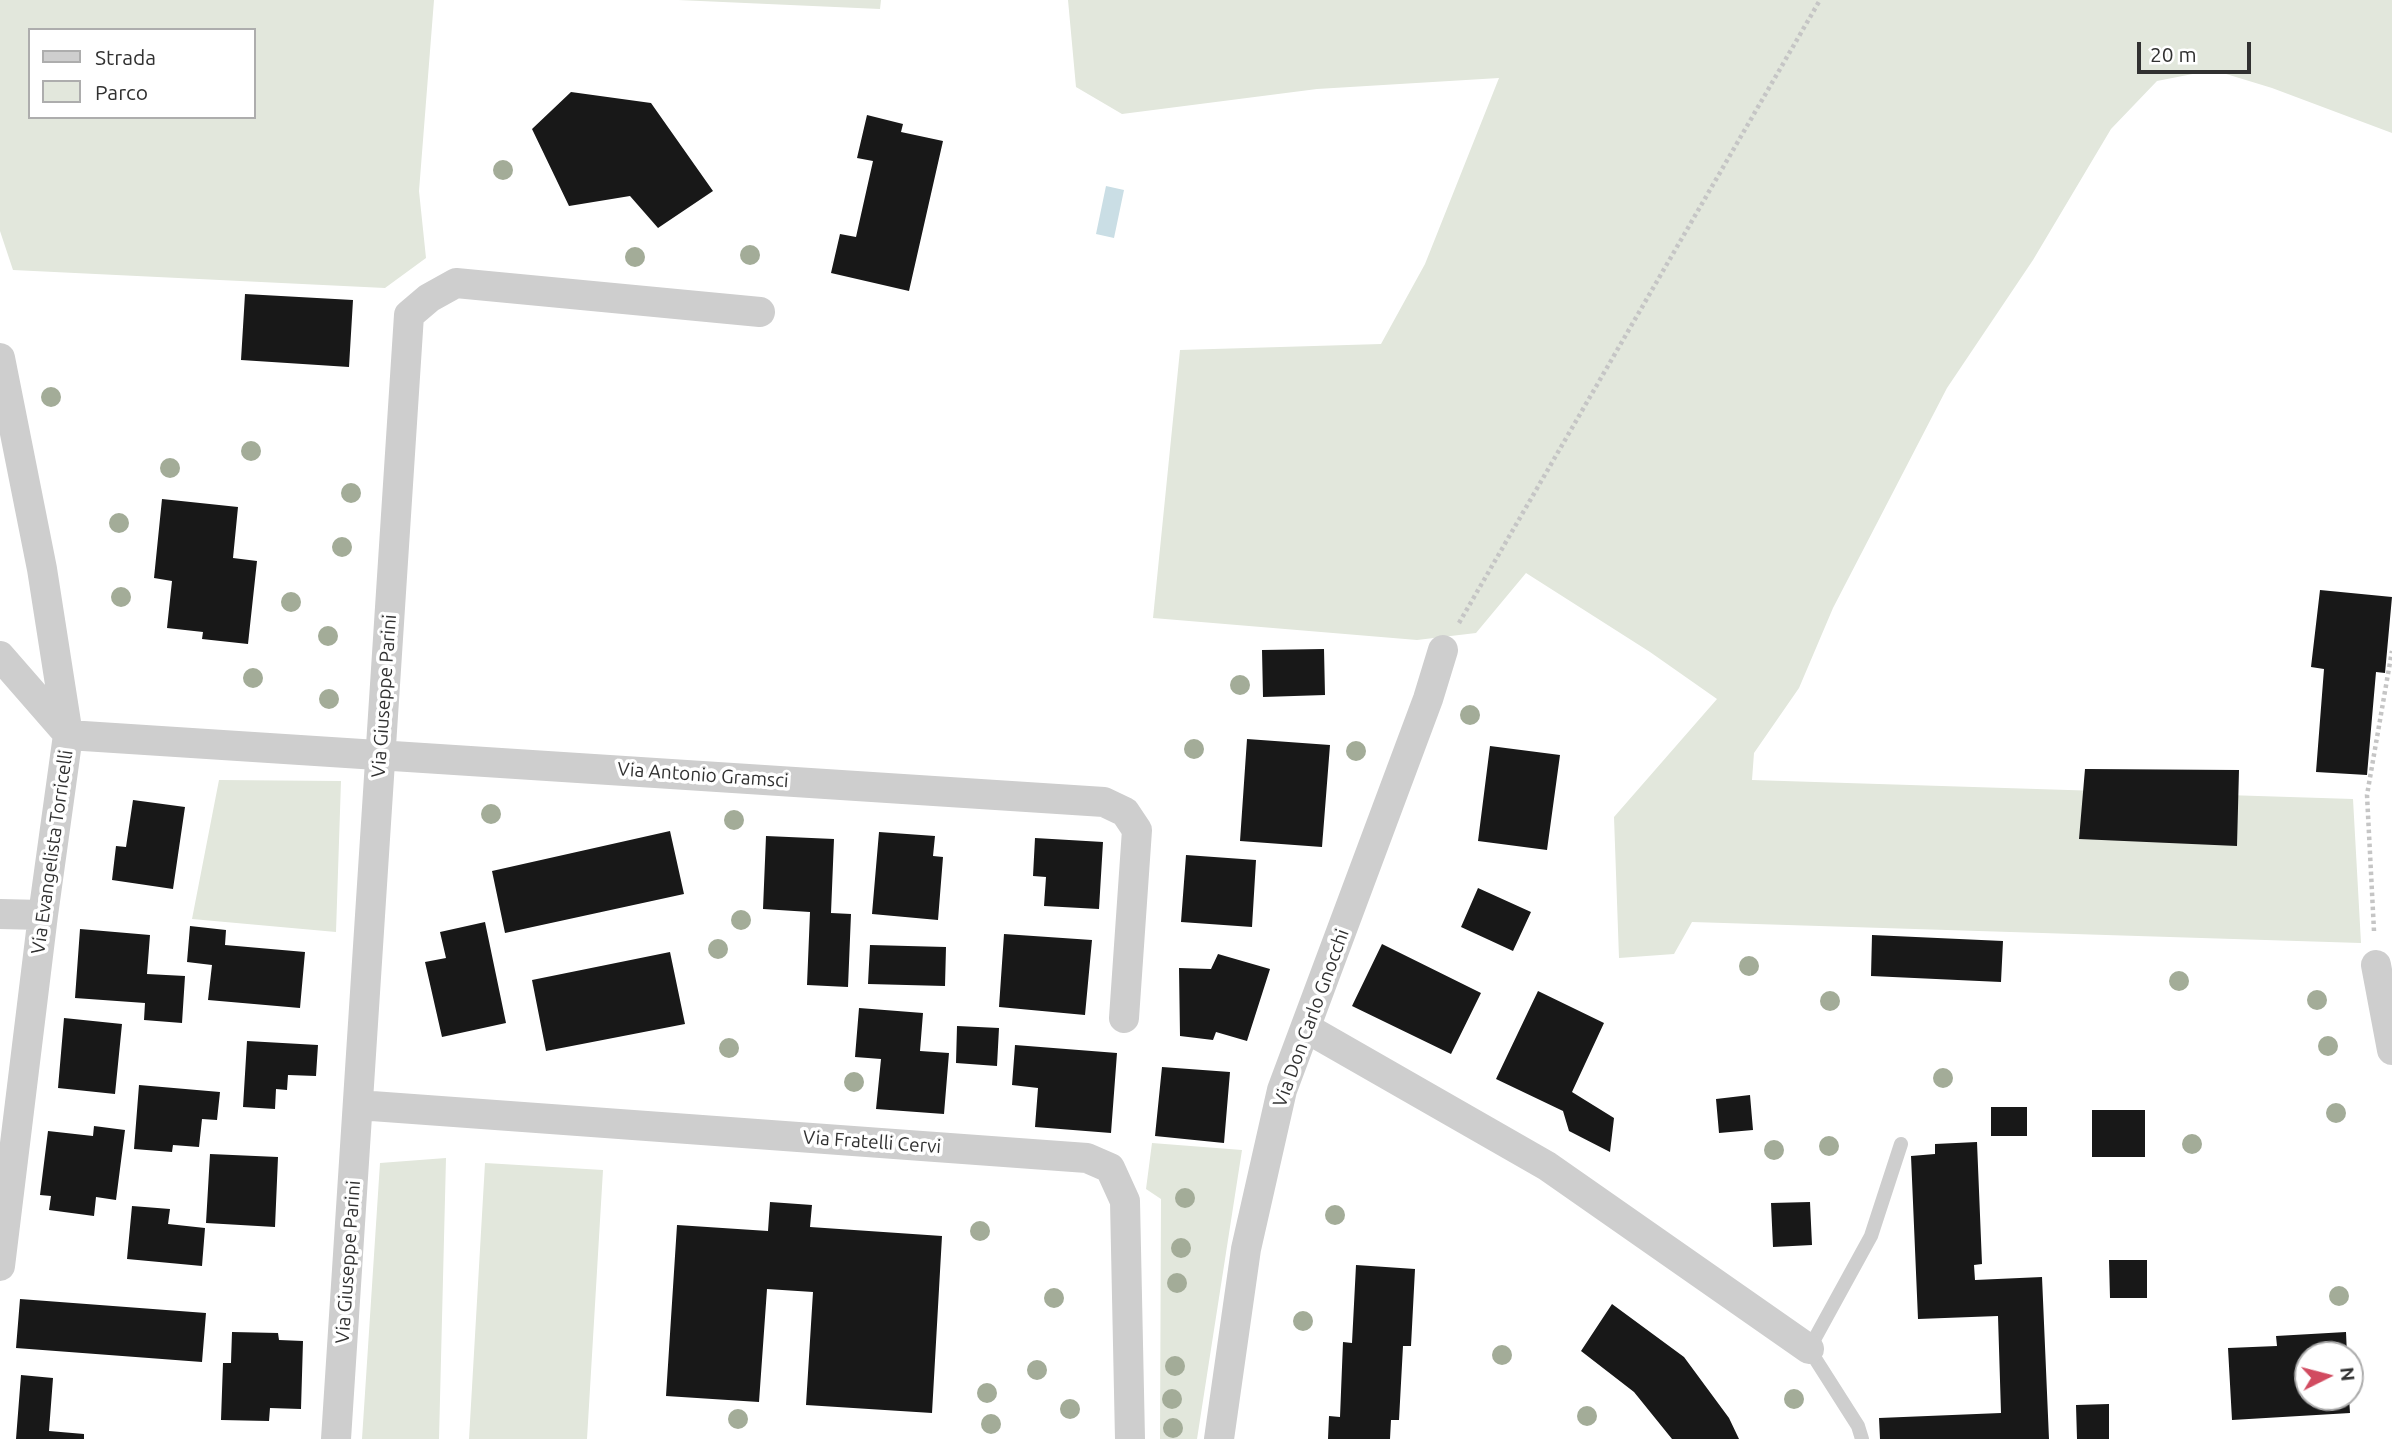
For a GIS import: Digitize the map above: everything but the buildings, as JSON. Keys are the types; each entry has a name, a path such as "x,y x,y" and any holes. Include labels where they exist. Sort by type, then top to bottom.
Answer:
{"street":[{"name":"Via Giuseppe Parini","path":"336,1439 409,315 429,298 456,283 760,312"},
{"name":"Via Evangelista Torricelli","path":"0,358 41,569 68,735 0,1266"},
{"name":"Via Don Carlo Gnocchi","path":"1219,1439 1246,1249 1282,1090 1429,699 1443,650"},
{"path":"2,662 68,735"},
{"name":"Via Antonio Gramsci","path":"68,735 380,753 1104,802 1125,812 1137,830 1124,1018"},
{"path":"0,914 43,915"},
{"path":"2376,965 2392,1050"},
{"path":"1306,1028 1547,1166 1809,1349"},
{"name":"Via Fratelli Cervi","path":"358,1105 1087,1158 1110,1168 1125,1201 1130,1439"}],"lane":[{"path":"1862,1439 1858,1426 1809,1349 1871,1236 1901,1144"}],"path":[{"path":"1443,650 1820,0"},
{"path":"2376,965 2367,795 2392,651"}],"green space":[{"path":"0,0 434,0 419,191 426,258 385,288 13,270 0,231"},
{"path":"678,0 881,0 880,9"},
{"path":"1068,0 2392,0 2392,133 2272,88 2213,70 2157,81 2111,129 2033,260 1947,388 1833,608 1799,688 1754,753 1752,780 2353,799 2361,943 1692,922 1674,954 1619,958 1614,817 1717,699 1650,652 1526,573 1476,633 1417,640 1153,618 1180,350 1381,344 1425,264 1499,78 1317,89 1122,114 1076,87"},
{"path":"219,780 341,781 336,932 192,919"},
{"path":"1152,1143 1242,1150 1197,1439 1160,1439 1161,1199 1146,1189"},
{"path":"446,1158 439,1439 362,1439 380,1163"},
{"path":"485,1163 603,1170 587,1439 469,1439"}],"shaded area":[{"path":"1106,186 1124,190 1114,238 1096,234"}]}
